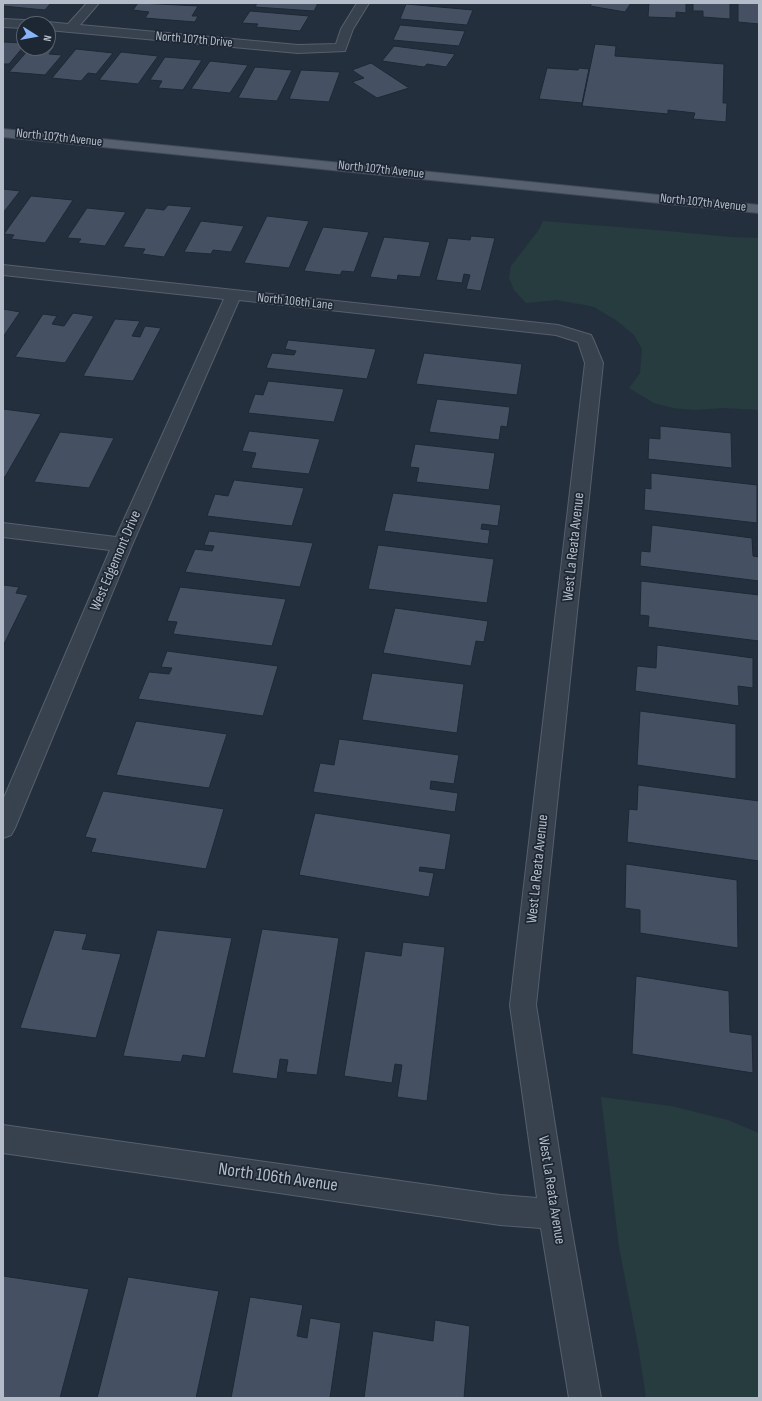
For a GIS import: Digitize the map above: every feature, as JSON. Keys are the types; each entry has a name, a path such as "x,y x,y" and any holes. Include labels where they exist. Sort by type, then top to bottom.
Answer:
{"main road":[{"name":"North 107th Avenue","path":"3,133 759,209"}],"street":[{"path":"71,28 93,3"},
{"name":"North 107th Drive","path":"56,27 298,49 341,48 347,29 363,3"},
{"path":"3,23 16,24"},
{"name":"North 106th Lane","path":"3,270 558,330 585,339"},
{"name":"West Edgemont Drive","path":"3,828 122,545 233,296"},
{"name":"West La Reata Avenue","path":"585,339 594,363 523,1005 554,1214 585,1398"},
{"path":"3,530 122,545"},
{"name":"North 106th Avenue","path":"3,1139 500,1210 554,1214"}],"green space":[{"path":"543,221 759,238 759,410 723,408 695,410 673,408 654,403 629,388 640,373 642,349 634,335 617,321 594,307 585,305 556,300 526,303 514,290 509,278 511,266 538,231"},
{"path":"601,1097 671,1106 728,1120 759,1133 759,1398 646,1398 639,1351 619,1247"}],"building":[{"path":"3,3 51,3 45,10 3,6"},
{"path":"138,3 198,6 192,16 198,16 195,22 145,18 149,12 133,10"},
{"path":"257,3 318,3 314,11 255,7"},
{"path":"592,3 631,3 625,12 590,6"},
{"path":"649,3 686,3 686,13 676,12 676,18 648,17"},
{"path":"693,3 730,3 730,19 703,17 703,11 693,11"},
{"path":"738,3 759,3 759,24 738,22"},
{"path":"406,4 473,10 467,25 400,19"},
{"path":"250,11 309,16 300,31 256,27 258,24 242,23"},
{"path":"400,25 465,31 459,46 393,40"},
{"path":"3,42 16,43 16,56 9,64 3,64"},
{"path":"595,44 616,46 615,56 724,64 723,103 727,103 726,122 693,119 695,113 668,110 668,114 582,106"},
{"path":"394,46 455,54 446,67 427,64 424,67 382,61"},
{"path":"76,49 113,53 96,74 88,73 81,81 52,78"},
{"path":"121,52 158,56 138,84 99,80"},
{"path":"62,55 45,75 9,72 23,56"},
{"path":"165,57 202,60 183,90 158,88 162,81 150,80"},
{"path":"210,61 248,65 230,93 191,89"},
{"path":"371,63 409,88 377,98 352,82 364,78 352,70"},
{"path":"255,67 292,70 277,101 238,98"},
{"path":"547,68 578,70 579,68 589,69 582,103 539,99"},
{"path":"301,70 340,72 329,102 289,99"},
{"path":"3,189 20,191 3,213"},
{"path":"31,196 73,200 45,243 11,239 14,235 4,234"},
{"path":"168,205 192,207 164,257 142,254 145,249 123,247 146,208 164,210"},
{"path":"87,208 126,212 105,246 78,243 81,239 67,238"},
{"path":"267,216 309,221 289,268 244,263"},
{"path":"201,221 244,226 231,252 213,250 211,254 184,252"},
{"path":"323,227 369,232 354,272 342,271 340,275 304,271"},
{"path":"471,236 495,238 481,291 466,289 470,275 464,274 462,283 436,280 448,238 470,240"},
{"path":"384,237 430,242 420,277 398,275 397,280 370,277"},
{"path":"3,309 20,312 3,337"},
{"path":"73,313 94,316 65,363 15,357 43,314 57,316 52,324 64,326"},
{"path":"115,319 140,321 132,336 140,337 145,326 161,328 133,381 83,376"},
{"path":"288,340 376,349 367,379 266,368 272,353 294,355 296,351 285,349"},
{"path":"424,353 522,364 517,395 416,384"},
{"path":"268,381 344,389 334,422 248,413 255,394 263,395"},
{"path":"437,399 510,407 507,427 501,426 499,440 429,432"},
{"path":"3,409 41,414 5,477 3,477"},
{"path":"660,426 731,433 732,468 648,459 649,438 660,439"},
{"path":"249,431 320,439 309,474 251,468 256,453 242,451"},
{"path":"60,432 114,438 89,488 34,482"},
{"path":"415,444 495,453 489,490 416,482 419,468 410,467"},
{"path":"651,473 757,485 757,523 644,510 645,488 651,489"},
{"path":"234,480 304,488 292,526 207,516 215,494 228,496"},
{"path":"393,493 501,505 498,526 482,524 481,529 490,530 488,544 384,531"},
{"path":"652,525 752,538 753,556 759,557 759,581 640,566 641,551 650,552"},
{"path":"209,531 313,543 300,587 185,572 195,549 212,551 214,546 204,545"},
{"path":"378,545 494,559 487,603 368,589"},
{"path":"641,581 759,595 759,641 648,627 649,616 640,615"},
{"path":"3,585 19,587 16,593 28,595 3,646"},
{"path":"180,587 286,599 272,646 173,634 177,622 167,621"},
{"path":"395,608 488,621 484,642 476,641 471,666 383,653"},
{"path":"657,645 753,658 753,688 738,686 739,706 635,691 637,666 656,668"},
{"path":"167,651 278,666 263,716 138,699 149,672 169,674 172,668 161,667"},
{"path":"372,673 464,684 457,733 362,720"},
{"path":"640,711 736,724 736,779 637,765"},
{"path":"136,721 227,734 209,788 116,775"},
{"path":"339,739 459,755 454,784 431,781 430,789 458,793 455,812 313,792 320,763 334,765"},
{"path":"638,785 759,801 759,861 627,842 629,809 637,810"},
{"path":"103,791 224,809 206,869 91,852 96,839 85,837"},
{"path":"315,813 451,834 445,870 420,867 419,871 434,873 429,897 299,875"},
{"path":"626,864 737,880 738,948 640,933 640,910 625,908"},
{"path":"262,929 339,938 317,1075 286,1072 288,1060 280,1059 277,1079 232,1073"},
{"path":"54,930 87,934 82,949 121,954 96,1038 20,1028"},
{"path":"157,930 232,938 205,1058 183,1055 181,1062 123,1056"},
{"path":"403,942 445,947 427,1101 397,1097 402,1065 395,1064 392,1083 344,1076 365,951 401,956"},
{"path":"636,976 729,991 730,1032 752,1035 753,1073 632,1054"},
{"path":"3,1276 89,1289 60,1398 3,1398"},
{"path":"128,1277 219,1291 196,1398 97,1398"},
{"path":"250,1297 303,1305 297,1336 307,1338 310,1318 341,1323 330,1398 231,1398"},
{"path":"435,1320 470,1326 464,1398 364,1398 373,1331 433,1341"}]}
